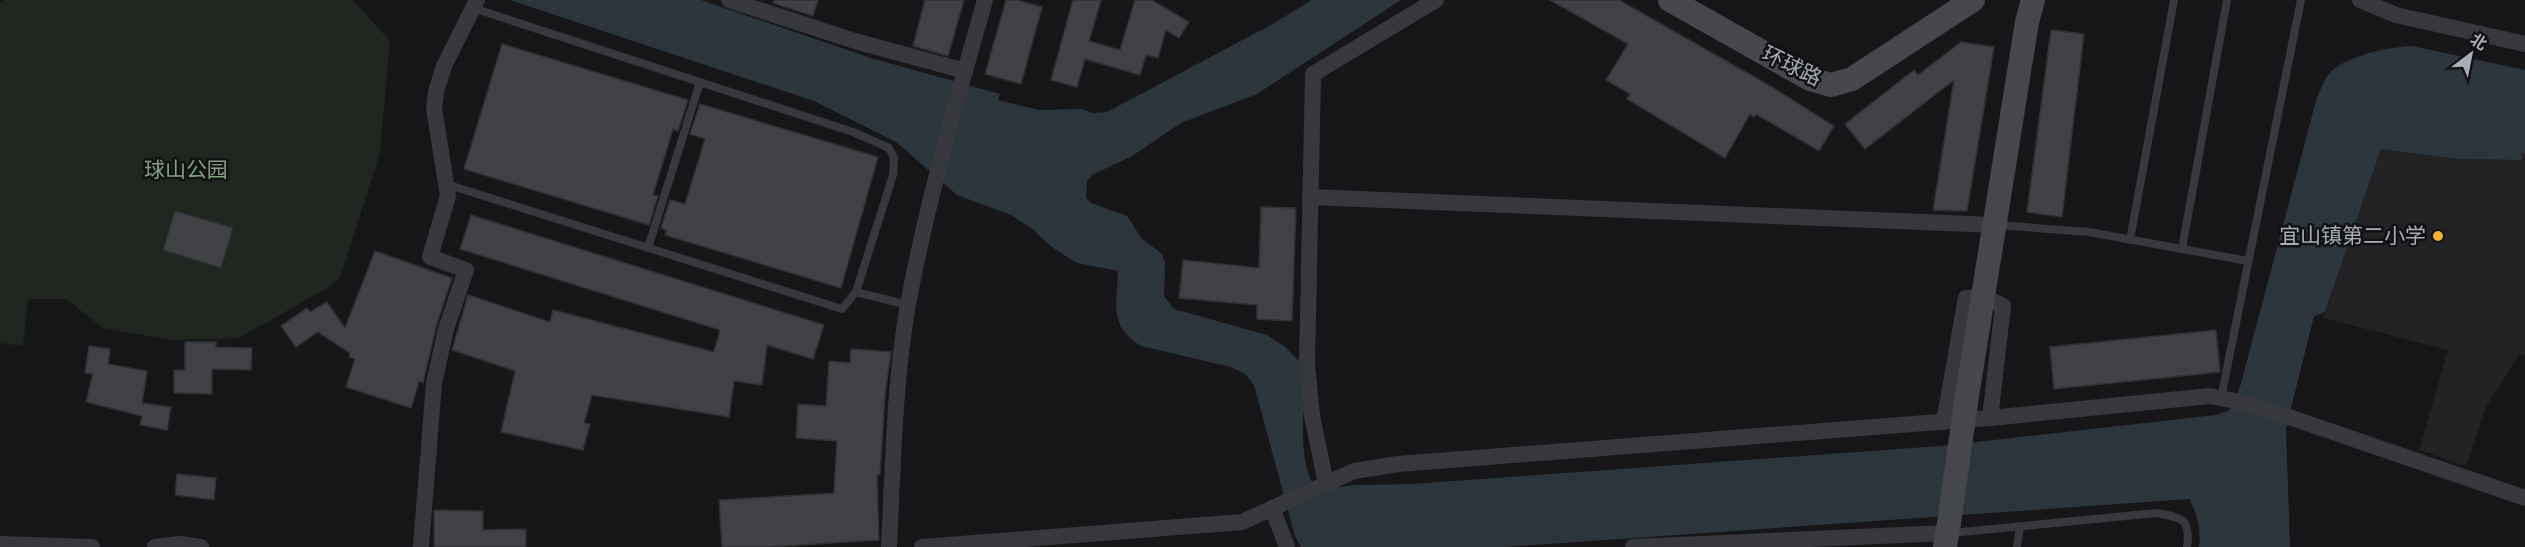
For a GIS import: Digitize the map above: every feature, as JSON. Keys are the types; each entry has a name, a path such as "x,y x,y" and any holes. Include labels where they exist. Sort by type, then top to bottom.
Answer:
{"main road":[{"name":"环球路","path":"1670,0 1810,79 1831,85 1852,79 1973,0"},
{"path":"1947,534 2027,22 2033,0"}],"street":[{"path":"729,0 754,4 855,41 964,73"},
{"path":"890,547 897,401 908,305 932,195 985,0"},
{"path":"1323,484 1311,416 1307,365 1313,74 1436,0"},
{"path":"2360,0 2396,15 2525,44"},
{"path":"421,547 434,383 446,329 466,270 430,256 448,196 434,108 444,66 475,4"},
{"path":"1310,197 1995,225"},
{"path":"1944,422 1966,298 1983,297 2003,306 1990,418"},
{"path":"922,547 1052,542 1242,522 1354,471 1398,464 1944,422 2210,396 2292,418 2525,498"},
{"path":"1275,507 1287,547"},
{"path":"1633,547 1947,534"},
{"path":"0,544 92,547"},
{"path":"155,547 179,544 201,547"}],"lane":[{"path":"2130,240 2174,0"},
{"path":"2182,249 2227,0"},
{"path":"2228,400 2248,261 2301,0"},
{"path":"446,184 842,309 856,292 893,175 892,152 886,146 853,132 475,4"},
{"path":"648,248 700,82"},
{"path":"1995,225 2089,232 2248,261"},
{"path":"856,292 908,305"},
{"path":"1947,534 2157,513 2178,518 2187,525 2189,530 2187,547"},
{"path":"2017,547 2020,526"}],"shaded area":[{"path":"510,0 701,0 871,58 1000,94 998,100 1039,110 1082,109 1092,113 1107,112 1269,26 1312,0 1401,0 1257,94 1181,123 1132,156 1092,175 1087,181 1086,198 1091,203 1127,216 1142,239 1161,253 1165,262 1164,296 1174,309 1267,335 1284,346 1299,361 1302,377 1305,459 1316,490 1354,485 1413,484 1940,446 2216,415 2230,410 2240,387 2316,101 2326,78 2335,68 2367,54 2412,46 2525,70 2525,154 2522,154 2522,160 2458,159 2381,149 2325,312 2314,316 2286,428 2290,547 2199,547 2198,522 2189,499 1505,547 1301,547 1295,536 1254,385 1245,374 1231,367 1141,346 1130,338 1123,330 1117,313 1118,271 1077,263 1053,248 1031,228 1011,215 957,195 896,142 814,101"},
{"name":"宜山镇第二小学","path":"2381,149 2458,159 2522,160 2522,153 2525,154 2525,356 2519,354 2486,407 2466,466 2419,450 2448,350 2323,318"}],"green space":[{"name":"球山公园","path":"4,0 353,0 390,41 380,153 340,278 324,290 239,338 172,340 103,328 66,299 28,299 23,346 0,343 0,3"}],"building":[{"path":"774,0 818,0 813,16 773,3"},
{"path":"925,0 964,0 948,56 913,46"},
{"path":"1006,0 1017,0 1042,7 1021,84 985,74"},
{"path":"1073,0 1101,0 1089,41 1120,50 1135,0 1152,0 1189,22 1179,38 1166,30 1158,58 1146,55 1140,75 1085,59 1077,87 1051,80"},
{"path":"1550,0 1619,0 1772,87 1834,126 1819,151 1756,114 1754,117 1750,114 1725,158 1627,99 1630,94 1606,80 1628,44"},
{"path":"2051,30 2084,34 2062,217 2027,212"},
{"path":"1961,42 1994,47 1967,211 1933,210 1954,80 1865,149 1845,124 1914,70 1918,75"},
{"path":"502,44 688,100 678,131 673,129 653,195 658,196 649,225 464,169"},
{"path":"700,104 878,157 841,288 665,235 666,230 661,228 670,200 685,204 705,139 690,134"},
{"path":"1261,207 1296,208 1292,321 1257,319 1257,305 1179,298 1183,260 1259,268"},
{"path":"175,211 233,228 221,268 163,250"},
{"path":"471,215 824,325 813,359 767,345 762,385 734,381 729,417 592,395 584,423 590,424 583,450 501,432 515,371 452,350 468,295 550,322 553,310 714,352 720,330 460,249"},
{"path":"375,251 452,278 436,327 423,383 419,381 411,408 346,387 355,359 349,357 350,353 318,332 296,347 281,326 307,308 310,312 327,302 345,328"},
{"path":"2216,330 2220,372 2054,389 2050,347"},
{"path":"185,342 216,342 216,347 252,348 251,370 212,369 212,394 174,393 174,370 185,370"},
{"path":"89,346 110,349 108,364 147,371 142,403 171,407 167,430 140,425 142,416 86,402 93,374 85,373"},
{"path":"851,349 891,352 885,395 880,475 877,475 879,540 771,547 722,547 719,500 834,493 837,441 796,438 798,404 826,406 829,361 850,363"},
{"path":"177,474 216,478 214,500 175,495"},
{"path":"434,510 483,511 483,530 526,529 526,547 434,547"}],"place":[{"name":"宜山镇第二小学","path":"2438,236"}]}
